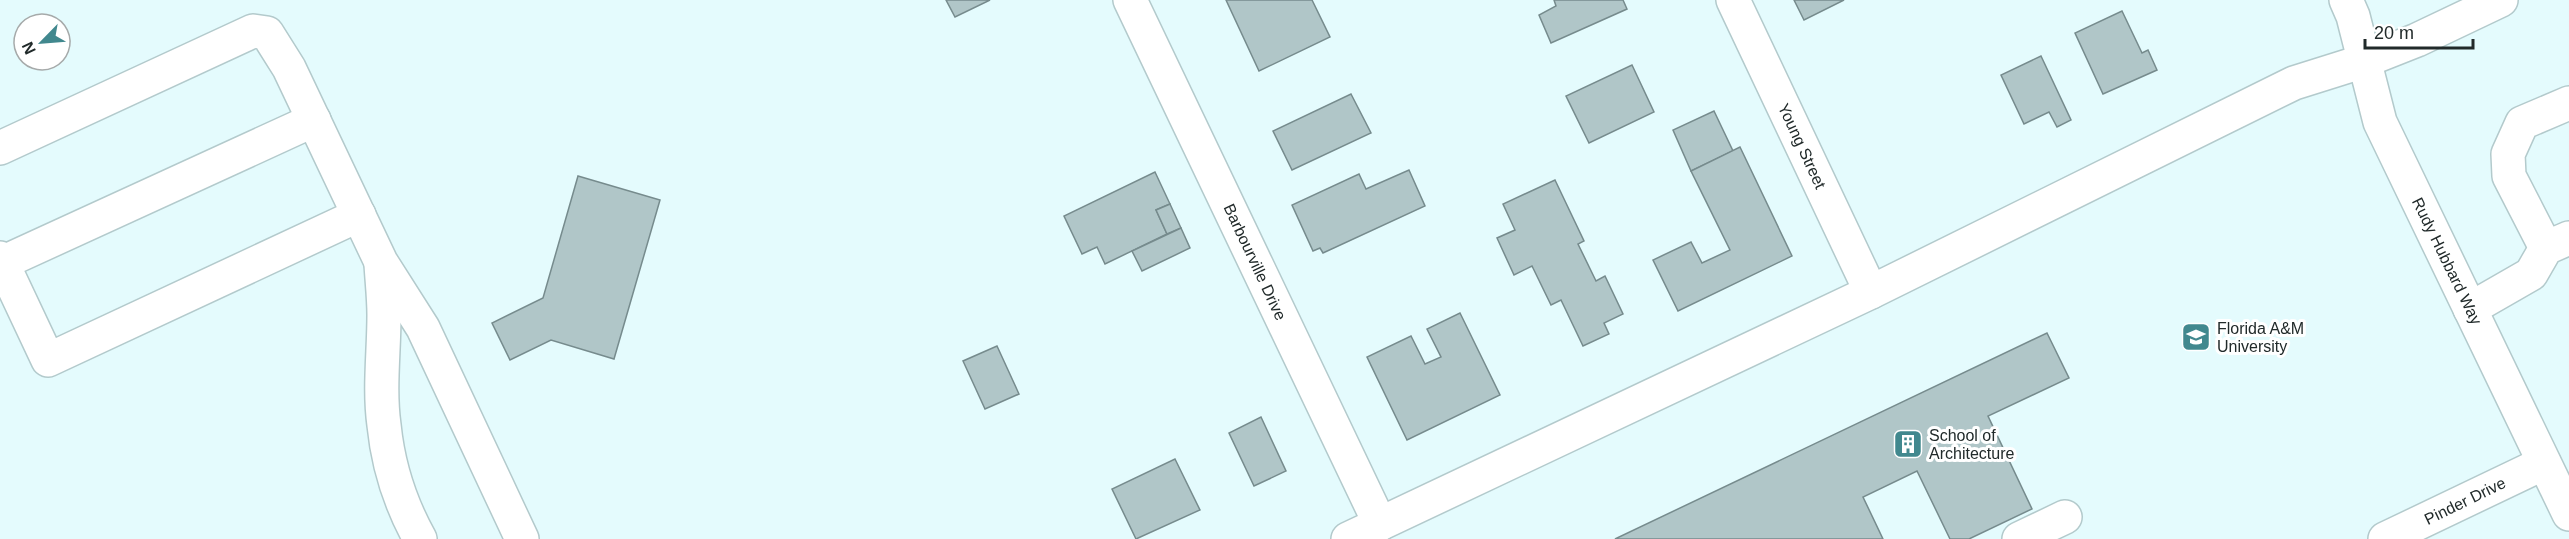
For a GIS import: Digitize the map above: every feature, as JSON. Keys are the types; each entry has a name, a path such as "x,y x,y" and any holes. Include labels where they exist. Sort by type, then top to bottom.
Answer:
{"street":[{"name":"Barbourville Drive","path":"1130,0 1380,524"},
{"name":"Young Street","path":"1733,0 1871,292"},
{"name":"Rudy Hubbard Way","path":"2346,0 2354,16 2380,122 2569,514"},
{"path":"1348,539 1871,292 2294,83 2364,61 2417,40 2501,0"},
{"path":"0,148 253,31 267,33 289,68 381,262 423,328 522,539"},
{"path":"2470,309 2531,274 2558,243 2509,176 2508,154 2522,123 2569,103"},
{"path":"314,120 1,260 48,360 359,215"},
{"path":"381,262 384,314 382,368 384,426 406,513 420,539"},
{"name":"Pinder Drive","path":"2385,539 2544,463"},
{"path":"2019,539 2065,517"}],"building":[{"path":"946,0 990,0 955,17"},
{"path":"1226,0 1312,0 1330,37 1259,71"},
{"path":"1554,0 1623,0 1627,9 1551,43 1539,15 1556,6"},
{"path":"1794,0 1844,0 1804,20"},
{"path":"2122,11 2142,53 2148,50 2157,70 2103,94 2075,33"},
{"path":"2041,56 2071,120 2057,127 2049,112 2024,124 2001,75"},
{"path":"1632,65 1654,112 1589,143 1566,96"},
{"path":"1351,94 1371,133 1292,170 1273,131"},
{"path":"1714,111 1733,151 1691,171 1673,130"},
{"path":"1740,147 1792,256 1678,311 1653,260 1691,242 1702,263 1730,250 1691,171"},
{"path":"1409,170 1425,206 1323,253 1320,248 1313,251 1292,205 1359,174 1366,189"},
{"path":"1155,172 1170,204 1156,210 1167,234 1105,264 1097,247 1082,254 1064,216"},
{"path":"578,176 660,200 614,359 551,340 510,360 492,323 543,298"},
{"path":"1555,180 1584,241 1578,244 1596,281 1605,276 1623,314 1604,323 1609,334 1583,346 1561,300 1551,305 1532,266 1514,275 1497,238 1515,230 1503,204"},
{"path":"1170,204 1181,228 1167,234 1156,210"},
{"path":"1181,228 1190,248 1142,271 1132,251"},
{"path":"1460,313 1500,395 1407,440 1367,357 1411,336 1425,364 1441,357 1427,329"},
{"name":"School of Architecture","path":"2047,333 2069,378 1988,416 2032,509 1969,539 1950,539 1917,471 1863,497 1883,539 1615,539"},
{"path":"997,346 1019,394 985,409 963,361"},
{"path":"1261,417 1286,471 1254,486 1229,433"},
{"path":"1175,459 1200,510 1136,539 1112,489"}],"place":[{"name":"Florida A&M University","path":"2196,337"},
{"name":"School of Architecture","path":"1908,444"}]}
